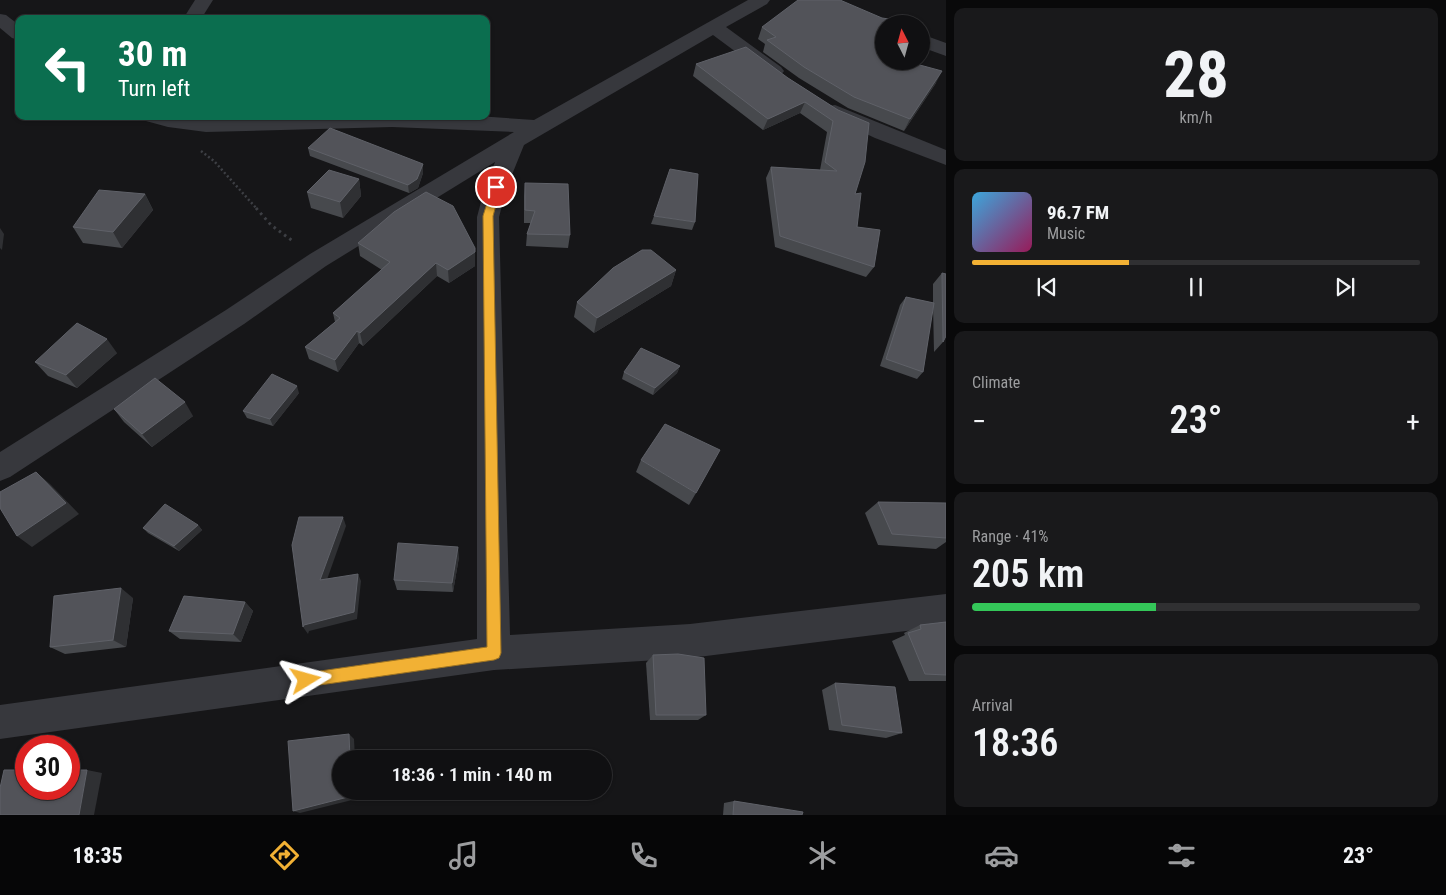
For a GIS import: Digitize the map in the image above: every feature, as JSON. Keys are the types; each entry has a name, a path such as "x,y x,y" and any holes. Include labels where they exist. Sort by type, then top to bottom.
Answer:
{"street":[{"path":"195,15 204,0"},
{"path":"0,468 235,317 318,260 514,142 761,0"},
{"path":"0,19 15,31"},
{"path":"714,27 791,84"},
{"path":"930,44 946,50"},
{"path":"816,99 840,115 946,158"},
{"path":"168,120 198,124 484,122 538,128"},
{"path":"494,653 488,216 496,187 514,142"},
{"path":"0,722 494,653 690,641 946,610"}],"path":[{"path":"161,120 214,161 270,224 318,260"}],"building":[{"path":"798,0 840,0 875,15 875,70 930,70 930,68 942,71 910,119 854,97 804,67 767,40 776,37 762,27"},
{"path":"746,47 788,78 838,110 869,123 865,162 855,194 861,193 857,227 880,230 874,267 780,236 771,167 837,171 825,162 833,121 805,102 768,119 696,64"},
{"path":"330,128 423,164 417,179 408,185 308,148"},
{"path":"670,169 698,174 695,222 654,216"},
{"path":"329,170 359,179 340,202 307,192"},
{"path":"525,183 568,184 570,235 527,234 535,211 525,210"},
{"path":"99,190 145,194 113,232 73,227"},
{"path":"426,192 453,206 475,248 475,252 448,270 436,263 360,333 357,331 335,360 305,347 340,318 333,313 390,262 358,243 394,212"},
{"path":"642,250 651,250 676,270 597,318 577,302 613,268"},
{"path":"942,273 946,274 946,336 943,342"},
{"path":"906,297 934,303 923,372 886,359"},
{"path":"77,323 107,339 66,375 35,362"},
{"path":"641,348 680,366 655,388 624,372"},
{"path":"272,374 297,386 270,419 243,411"},
{"path":"155,378 185,402 142,434 114,409"},
{"path":"665,424 720,450 696,493 641,460"},
{"path":"36,472 66,503 17,536 0,508 0,492"},
{"path":"878,502 946,503 946,538 892,534"},
{"path":"165,504 198,525 174,546 143,528"},
{"path":"299,517 343,517 320,580 358,574 354,612 304,625 303,627 292,545"},
{"path":"398,543 458,547 452,583 394,580"},
{"path":"121,588 113,640 50,647 54,596"},
{"path":"184,596 245,602 233,634 169,631"},
{"path":"946,622 946,675 925,674 908,633 921,629 920,625"},
{"path":"678,654 704,658 706,715 656,715 653,655"},
{"path":"835,683 895,687 902,733 842,725"},
{"path":"349,734 350,750 332,750 332,800 336,800 293,811 288,741"},
{"path":"4,770 15,770 15,800 80,800 80,770 87,770 79,815 0,815 0,788"},
{"path":"734,801 803,812 802,815 733,815"}],"route":[{"path":"306,680 494,653 488,216 496,187"}]}
